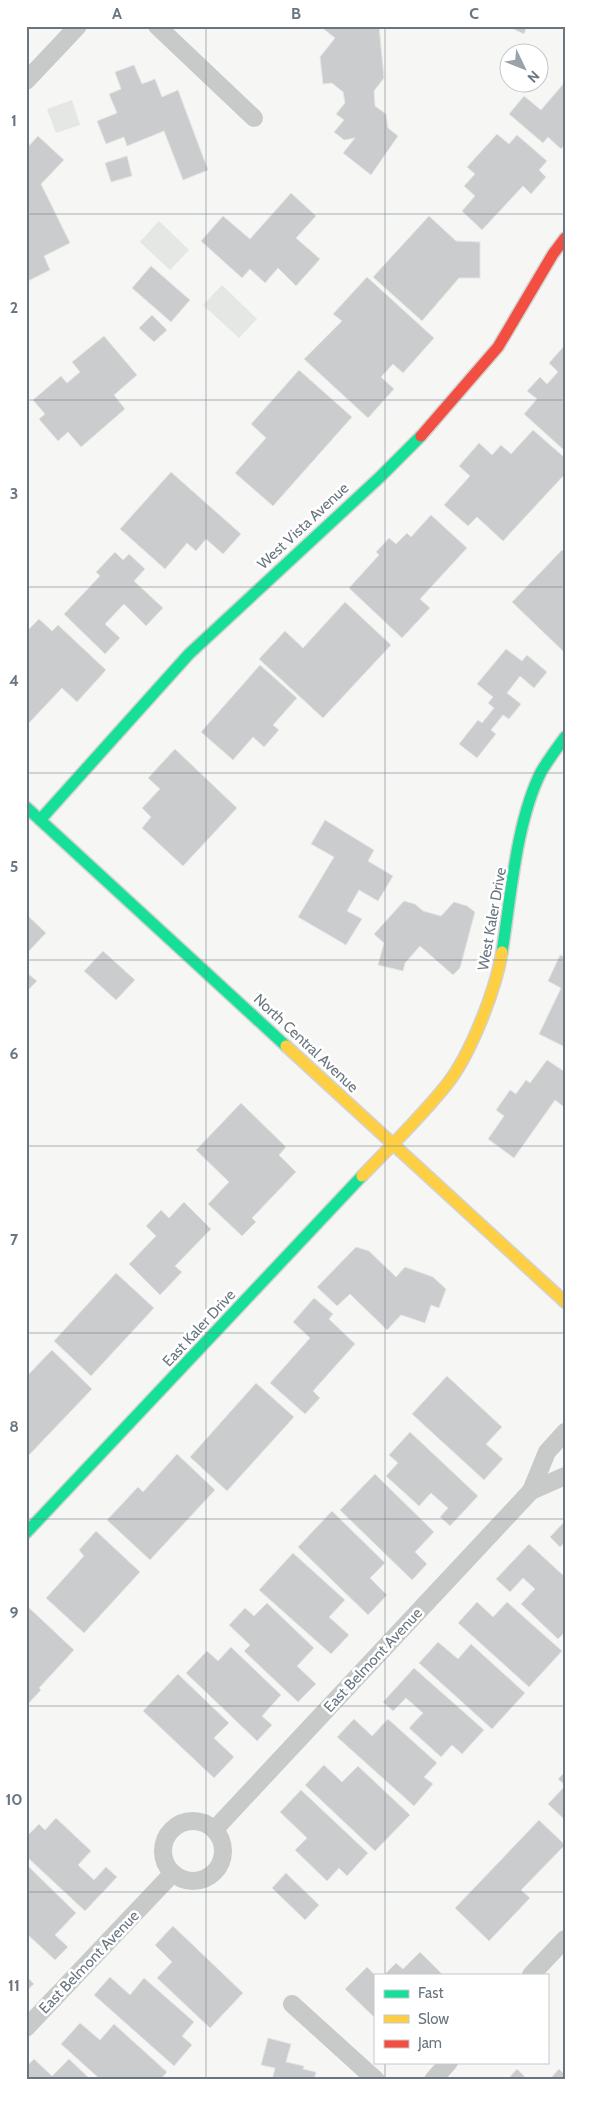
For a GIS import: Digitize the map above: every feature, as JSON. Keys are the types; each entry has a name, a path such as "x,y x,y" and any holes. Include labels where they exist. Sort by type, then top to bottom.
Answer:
{"street":[{"path":"26,81 78,26"},
{"path":"157,26 254,118"},
{"name":"West Vista Avenue","path":"40,820 189,654 380,477 430,426 498,347 553,254 565,238"},
{"name":"West Kaler Drive","path":"393,1144 449,1082 469,1048 498,976 522,828 531,796 542,771 565,736"},
{"name":"North Central Avenue","path":"26,807 565,1302"},
{"name":"East Kaler Drive","path":"26,1533 393,1144"},
{"name":"East Belmont Avenue","path":"214,1829 531,1491 547,1452 565,1432"},
{"name":"East Belmont Avenue","path":"531,1491 565,1476"},
{"path":"199,1821 214,1829 223,1844 223,1861 212,1876 196,1882 179,1879 173,1873 167,1867 162,1850 168,1834 182,1823 199,1821"},
{"name":"East Belmont Avenue","path":"26,2028 173,1873"},
{"path":"532,1974 565,1939"},
{"path":"292,2004 376,2080"},
{"path":"433,2080 447,2064"}],"shaded area":[{"path":"72,100 80,125 56,133 47,109"},
{"path":"159,221 189,250 170,270 140,242"},
{"path":"222,285 257,319 239,338 203,305"}],"building":[{"path":"320,26 379,26 384,78 374,91 375,106 386,114 388,128 398,136 371,175 343,153 355,138 344,140 334,132 344,120 336,114 345,103 343,92 332,83 323,84 320,57 335,38"},
{"path":"507,26 527,26 524,34"},
{"path":"134,65 142,84 155,79 162,97 178,90 208,170 183,180 164,131 127,146 124,137 106,144 97,121 117,113 109,94 121,89 115,72"},
{"path":"565,82 565,144 561,149 548,137 543,143 509,114 524,96 541,110"},
{"path":"497,134 509,144 517,135 547,161 539,170 546,177 531,194 523,186 482,230 462,211 475,196 464,186 475,174 467,167"},
{"path":"38,136 64,160 41,184 70,243 44,256 50,270 28,281 26,279 26,149"},
{"path":"127,156 132,176 111,182 105,163"},
{"path":"291,193 316,216 296,238 320,259 296,286 278,268 265,283 250,269 242,278 201,241 223,216 250,239"},
{"path":"429,216 456,241 480,242 480,278 459,278 422,321 373,277"},
{"path":"151,266 190,300 171,322 132,288"},
{"path":"367,277 434,338 403,373 393,364 381,377 394,389 368,418 304,359 342,321 333,314"},
{"path":"152,315 167,330 154,342 139,328"},
{"path":"104,336 137,375 114,395 125,409 81,447 68,432 58,441 39,419 45,414 33,400 61,376 67,383 80,372 72,362"},
{"path":"565,345 565,451 524,414 537,399 527,391 540,377 547,384 558,372 549,363"},
{"path":"299,370 352,417 273,506 235,473 266,438 251,424"},
{"path":"533,430 565,458 565,474 503,541 477,517 468,526 444,505 470,476 459,466 479,443 492,455 501,445 511,454"},
{"path":"171,472 241,534 223,554 206,539 196,551 187,543 165,569 120,529"},
{"path":"431,515 467,548 420,599 430,608 402,638 349,588 379,555 376,552 389,538 396,544 407,533 411,537"},
{"path":"562,550 565,552 565,653 512,602"},
{"path":"115,552 123,560 129,554 145,569 134,581 163,608 146,626 124,604 105,624 120,638 105,654 64,614 100,576 96,572"},
{"path":"345,602 391,645 323,718 259,659 285,631 303,648"},
{"path":"39,619 52,631 58,625 106,670 77,702 62,688 28,724 26,722 26,632"},
{"path":"506,649 522,661 527,655 547,672 534,688 520,676 507,693 521,704 509,719 503,715 491,730 496,734 477,758 459,744 478,720 482,723 494,708 488,703 493,697 477,684"},
{"path":"260,665 297,698 273,725 279,730 264,747 253,737 233,760 201,732"},
{"path":"175,749 237,808 183,866 142,828 151,817 142,808 160,789 148,778"},
{"path":"325,820 374,850 368,861 393,876 378,901 359,890 347,911 362,919 346,945 298,917 334,857 311,844"},
{"path":"404,901 415,904 423,911 441,916 454,902 467,906 475,912 460,968 453,975 420,946 405,963 403,971 378,965 384,943 374,934"},
{"path":"26,914 46,933 26,954"},
{"path":"103,951 135,980 116,1000 84,971"},
{"path":"560,955 565,957 565,1047 539,1034 561,988 548,981"},
{"path":"26,972 37,981 26,992"},
{"path":"547,1060 565,1072 565,1105 564,1107 555,1100 514,1158 488,1139 504,1116 496,1110 510,1090 516,1094 526,1080 530,1083"},
{"path":"241,1103 286,1147 279,1155 296,1172 252,1218 256,1222 242,1236 208,1204 229,1182 196,1150"},
{"path":"184,1202 211,1229 175,1266 182,1272 160,1295 129,1264 156,1236 146,1226 161,1210 169,1218"},
{"path":"356,1247 369,1251 396,1277 405,1267 433,1277 446,1289 439,1308 431,1305 425,1323 401,1315 387,1330 350,1294 337,1306 317,1287"},
{"path":"116,1273 154,1308 91,1376 54,1341"},
{"path":"314,1298 333,1314 329,1319 355,1344 313,1391 320,1398 305,1414 270,1383 310,1338 293,1322"},
{"path":"52,1350 92,1389 29,1455 26,1452 26,1377"},
{"path":"447,1376 502,1427 486,1444 503,1459 484,1480 412,1414"},
{"path":"256,1383 294,1417 227,1491 190,1457"},
{"path":"410,1432 478,1496 450,1526 440,1517 448,1508 431,1493 419,1506 386,1476 398,1463 389,1455"},
{"path":"177,1454 215,1490 150,1560 107,1520 138,1487 143,1492"},
{"path":"375,1474 434,1532 415,1552 427,1564 412,1580 340,1510"},
{"path":"332,1511 385,1563 370,1578 387,1595 368,1615 298,1547"},
{"path":"565,1521 565,1542 560,1547 550,1537"},
{"path":"96,1531 140,1572 84,1633 46,1598 84,1556 79,1550"},
{"path":"529,1544 565,1577 565,1632 558,1639 521,1604 535,1589 523,1578 510,1592 496,1579"},
{"path":"293,1553 345,1600 329,1617 349,1635 331,1654 259,1590"},
{"path":"477,1602 493,1617 507,1602 562,1651 529,1687 458,1623"},
{"path":"267,1603 314,1648 297,1666 316,1684 298,1702 244,1651 250,1645 229,1625 245,1608 254,1616"},
{"path":"26,1605 74,1650 39,1688 41,1690 26,1706"},
{"path":"438,1642 458,1659 471,1644 525,1693 492,1729 419,1663"},
{"path":"231,1647 281,1695 262,1716 272,1725 257,1741 186,1673 207,1651 218,1661"},
{"path":"414,1668 484,1730 462,1754 452,1745 441,1757 409,1728 423,1713 406,1698 393,1711 383,1702"},
{"path":"178,1674 229,1723 214,1738 234,1757 214,1778 143,1711"},
{"path":"354,1719 372,1736 388,1719 437,1763 424,1777 433,1784 414,1806 337,1737"},
{"path":"324,1765 342,1782 358,1766 410,1815 375,1851 305,1785"},
{"path":"565,1772 565,1785 558,1779"},
{"path":"565,1786 565,1820 548,1804"},
{"path":"301,1790 368,1853 347,1876 339,1868 327,1881 295,1850 307,1838 280,1812"},
{"path":"56,1818 91,1851 78,1865 94,1880 106,1867 117,1877 85,1911 26,1856 26,1837 39,1824 45,1830"},
{"path":"539,1820 565,1845 521,1890 530,1898 489,1941 455,1908"},
{"path":"28,1866 76,1913 55,1935 68,1947 55,1960 26,1933 26,1868"},
{"path":"286,1873 319,1905 305,1920 272,1888"},
{"path":"173,1926 243,1993 210,2028 157,1978 172,1962 155,1945"},
{"path":"420,1952 442,1974 385,1974 396,1963 403,1969"},
{"path":"367,1967 374,1974 374,2017 345,1989"},
{"path":"26,1976 34,1984 26,1991"},
{"path":"110,1977 130,1995 144,1978 194,2022 182,2036 192,2045 174,2066 94,1995"},
{"path":"80,2023 100,2040 114,2024 167,2072 160,2080 101,2080 61,2044"},
{"path":"268,2038 291,2044 286,2062 304,2066 303,2069 316,2072 314,2080 272,2080 275,2068 261,2065"},
{"path":"34,2059 52,2076 69,2059 91,2080 26,2080 26,2067"},
{"path":"517,2069 528,2080 507,2080"},
{"path":"559,2069 565,2075 565,2080 549,2080"}],"traffic: fast":[{"path":"40,820 189,654 380,477 421,436"},
{"path":"502,952 520,836 526,813 541,772 565,737"},
{"path":"26,807 286,1046"},
{"path":"26,1533 362,1176"}],"traffic: slow":[{"path":"362,1176 428,1107 457,1070 474,1038 488,1002 502,952"},
{"path":"286,1046 565,1302"}],"traffic: jam":[{"path":"421,436 498,347 553,254 565,238"}]}
